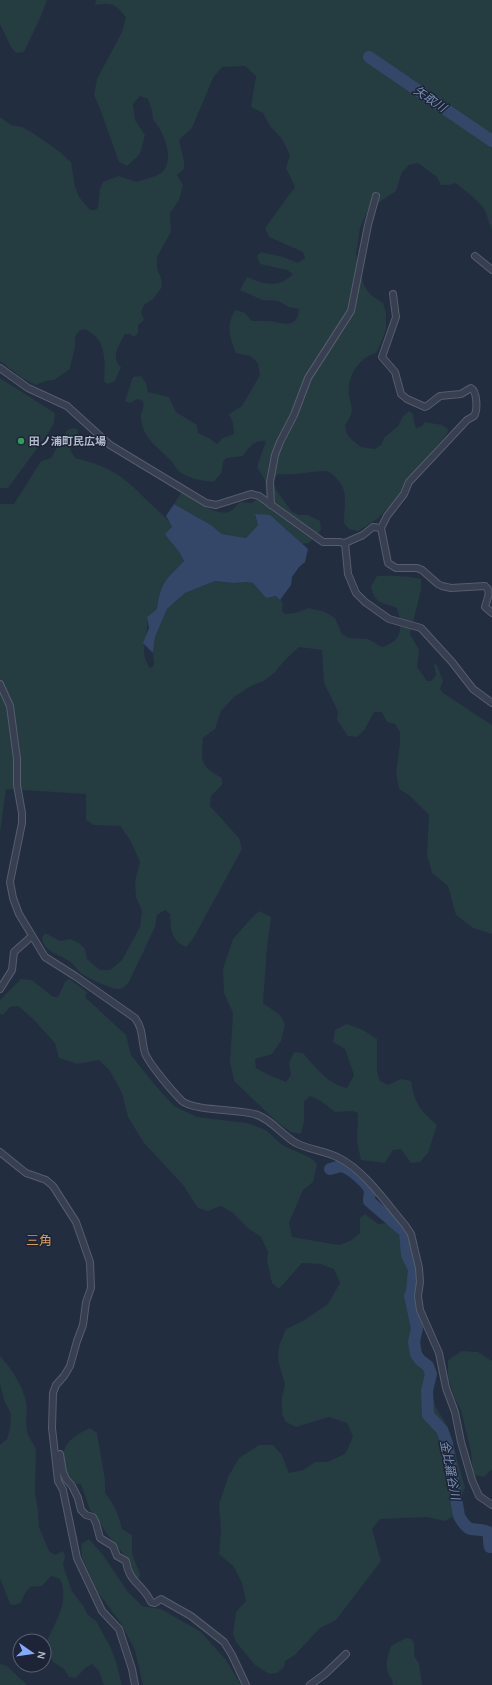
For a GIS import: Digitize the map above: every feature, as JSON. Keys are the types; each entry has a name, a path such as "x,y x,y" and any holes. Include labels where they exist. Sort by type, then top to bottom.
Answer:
{"street":[{"path":"271,505 270,482 275,456 280,442 294,415 308,378 351,311 376,196"},
{"path":"475,256 492,270"},
{"path":"393,294 396,318 382,357 395,372 401,394 407,399 424,407 440,396 461,394 471,388 476,393 476,410 474,416 467,420 410,482 404,494 387,516 381,528 386,559 391,566 396,568 418,568 442,586 451,588 485,586 491,591 485,607 492,613"},
{"path":"0,368 28,388 67,406 110,445 206,503 216,505 251,494 259,496 323,542 339,542 345,544 363,535 373,527 381,528"},
{"path":"345,544 348,574 356,593 365,602 389,619 421,628 452,662 472,689 492,703"},
{"path":"0,684 10,706 17,759 17,785 22,813 22,823 10,882 13,898 19,914 32,936 45,957 135,1018 139,1024 144,1040 145,1052 149,1061 184,1102 198,1106 254,1114 261,1117 297,1144 339,1158 357,1170 406,1225 411,1234 419,1268 420,1282 418,1296 420,1310 439,1353 446,1388 455,1412 461,1442 472,1480 480,1496 492,1505"},
{"path":"0,989 12,970 14,952 32,936"},
{"path":"0,1152 26,1173 46,1180 53,1186 76,1222 90,1262 91,1288 86,1302 83,1325 70,1366 56,1385 53,1393 53,1435 58,1481 62,1490 77,1558 102,1611 119,1630 132,1669 135,1685"},
{"path":"53,1435 57,1439 62,1472 72,1486 78,1498 81,1510 86,1515 92,1517 96,1522 100,1538 113,1546 118,1556 126,1561 127,1572 146,1592 151,1602 161,1599 191,1616 224,1642 232,1655 246,1685"},
{"path":"310,1685 325,1674 346,1654"}],"green space":[{"path":"0,0 47,0 24,52 16,53 11,47 0,24"},
{"path":"96,0 492,0 492,229 484,209 474,198 456,183 441,185 437,177 418,163 409,165 402,172 396,191 368,210 360,228 356,254 364,286 371,295 383,303 386,313 386,329 376,353 362,361 354,370 349,387 352,410 345,425 347,434 361,447 375,449 381,445 385,437 398,426 403,416 409,411 413,414 416,428 422,426 425,422 442,425 448,429 447,434 407,480 397,499 377,519 358,531 349,529 344,523 345,494 340,483 328,471 278,474 273,480 276,490 292,512 299,515 308,515 320,521 321,530 309,543 301,544 286,529 255,515 258,525 246,538 222,534 211,525 174,504 181,493 185,493 213,510 225,513 231,511 240,502 252,503 257,499 267,499 265,480 257,467 266,441 258,441 250,447 243,456 226,458 223,462 222,472 214,482 193,478 180,472 148,438 142,426 141,419 143,401 137,399 130,403 125,401 133,377 141,376 146,383 148,392 169,397 176,412 197,425 198,433 217,444 223,438 234,434 233,423 229,414 242,406 260,375 258,363 250,356 236,353 230,336 230,322 235,310 245,313 252,321 268,321 288,324 292,323 298,316 299,309 289,307 278,301 262,300 240,290 247,277 271,284 282,282 293,274 287,270 260,264 257,256 261,252 283,257 298,263 305,258 303,252 269,237 265,228 295,187 286,168 290,155 282,139 270,126 263,113 251,107 256,76 245,66 222,67 213,78 192,128 179,140 184,161 184,169 177,175 183,185 179,200 170,213 171,232 157,257 157,269 161,278 162,287 153,299 144,305 141,312 144,320 138,325 138,333 134,337 130,334 125,334 120,343 116,359 121,367 115,381 107,384 104,381 105,370 102,346 96,337 85,329 79,331 75,337 70,369 54,380 45,381 36,385 22,378 0,361 0,117 11,125 22,127 33,133 60,152 71,162 75,187 79,197 90,210 95,210 98,208 100,188 103,182 119,176 137,182 156,176 165,168 168,161 167,146 161,131 153,120 148,99 140,96 133,104 135,120 145,135 140,154 127,166 119,162 94,95 97,79 122,32 126,17 113,5 98,5 95,4"},
{"name":"田ノ浦町民広場","path":"0,378 55,413 54,423 49,432 8,488 0,488"},
{"path":"74,428 78,430 77,438 70,450 75,458 109,469 125,480 142,495 162,514 172,527 169,540 179,549 184,561 168,577 162,587 157,609 147,617 144,655 150,668 154,665 153,653 155,637 167,609 185,593 215,581 253,583 266,598 276,596 283,603 282,611 285,614 295,613 309,608 325,612 335,618 342,634 349,638 368,639 382,647 394,641 398,637 400,632 400,621 397,608 380,602 374,596 371,586 377,576 399,576 421,579 421,590 410,634 419,650 417,667 427,681 431,681 436,675 434,664 437,665 443,681 440,689 443,693 492,725 492,934 473,928 456,915 448,886 432,873 427,855 429,815 410,796 399,789 396,772 400,732 395,724 387,722 382,712 374,712 365,729 357,737 348,736 337,720 338,712 324,683 322,650 299,647 274,673 264,681 251,686 234,697 221,711 215,729 203,738 202,758 209,770 222,778 222,785 211,796 210,806 239,838 242,849 193,939 186,947 181,944 172,934 170,914 165,910 157,915 155,927 129,982 124,987 119,989 106,986 85,976 71,962 52,952 46,947 42,938 45,933 60,941 70,939 79,943 85,949 87,959 100,970 110,970 122,960 140,927 142,911 136,897 135,881 140,862 130,840 120,826 94,825 86,820 86,794 6,789 0,833 0,504 14,504 41,461 51,458 67,430"},
{"path":"259,911 271,917 263,1003 280,1015 285,1024 281,1041 272,1054 255,1059 256,1068 286,1082 291,1075 289,1063 294,1052 303,1053 328,1079 347,1088 354,1075 345,1049 333,1042 335,1030 347,1024 363,1030 377,1039 377,1071 380,1081 388,1085 401,1079 411,1081 414,1095 419,1106 422,1111 437,1125 428,1153 420,1162 411,1163 401,1149 393,1150 385,1163 361,1160 357,1142 358,1113 352,1111 335,1112 321,1101 310,1096 304,1102 304,1121 301,1134 291,1132 277,1122 234,1081 230,1062 233,1013 224,993 223,969 233,939"},
{"path":"21,979 32,980 53,997 58,997 65,982 69,979 87,992 85,997 126,1035 131,1055 174,1106 197,1117 247,1123 266,1130 282,1145 311,1158 317,1164 313,1182 303,1190 289,1223 292,1237 339,1245 350,1241 360,1233 360,1218 365,1214 378,1224 390,1223 401,1237 403,1254 410,1269 410,1290 405,1303 429,1375 435,1406 448,1427 465,1487 454,1516 445,1521 427,1517 380,1519 372,1529 381,1561 336,1620 320,1628 295,1655 285,1661 284,1667 277,1673 269,1674 255,1665 236,1642 233,1633 236,1612 246,1601 242,1583 234,1567 219,1554 221,1531 219,1504 228,1477 239,1458 259,1445 273,1445 282,1455 289,1473 303,1470 315,1462 327,1462 345,1454 353,1437 347,1423 329,1417 296,1427 286,1422 282,1414 282,1397 285,1385 278,1360 279,1346 286,1329 303,1321 328,1304 340,1283 334,1269 320,1264 302,1263 279,1289 272,1283 267,1261 268,1252 261,1237 248,1228 233,1213 221,1206 208,1211 198,1208 183,1185 144,1143 128,1117 122,1093 110,1071 99,1060 77,1064 59,1058 55,1043 33,1019 18,1006 10,1007 3,1015 0,1014 0,1000"},
{"path":"462,1351 478,1352 492,1361 492,1469 484,1477 475,1475 473,1472 471,1452 461,1410 454,1397 448,1377 448,1360"},
{"path":"0,1356 16,1378 26,1402 27,1431 36,1450 35,1493 39,1527 49,1551 55,1555 63,1551 65,1556 63,1565 72,1591 84,1607 87,1614 96,1621 111,1648 122,1685 104,1685 99,1671 92,1664 84,1669 76,1678 69,1677 64,1669 53,1662 52,1633 51,1633 62,1604 63,1587 60,1579 51,1576 42,1586 30,1587 24,1595 21,1603 14,1605 10,1604 0,1578 0,1445 7,1439 10,1429 11,1414 4,1400 0,1384"},
{"path":"90,1428 97,1433 105,1480 105,1493 116,1510 122,1529 132,1535 132,1554 140,1574 139,1579 133,1575 128,1560 106,1533 96,1515 90,1510 81,1484 71,1481 66,1472 63,1456 67,1444 72,1438"},
{"path":"89,1539 103,1555 127,1591 142,1606 161,1609 201,1632 226,1660 241,1685 143,1685 135,1650 120,1622 97,1591 82,1557 81,1544"},
{"path":"406,1638 411,1639 414,1642 414,1656 419,1663 422,1685 393,1685 388,1673 387,1662 391,1646"},
{"path":"0,1664 7,1666 12,1671 12,1673 14,1673 27,1685 0,1685"}],"water":[{"path":"174,504 211,525 222,534 246,538 258,525 255,514 270,515 308,549 305,562 299,567 292,577 291,585 280,600 276,596 266,598 253,583 247,582 233,583 215,581 185,593 167,609 155,637 153,653 143,643 149,628 147,617 157,609 160,593 165,582 184,561 165,534 172,527 166,516"}],"waterway":[{"name":"矢取川","path":"369,57 492,141"},
{"name":"金比羅谷川","path":"330,1169 341,1166 349,1169 358,1176 369,1188 369,1201 405,1232 407,1255 414,1269 412,1292 410,1296 417,1328 414,1342 416,1354 420,1360 428,1366 431,1374 427,1391 428,1415 442,1430 447,1443 459,1516 469,1528 488,1532 489,1545 492,1547"}],"place":[{"name":"田ノ浦町民広場","path":"21,441"}],"district":[{"name":"三角","path":"39,1240"}]}
